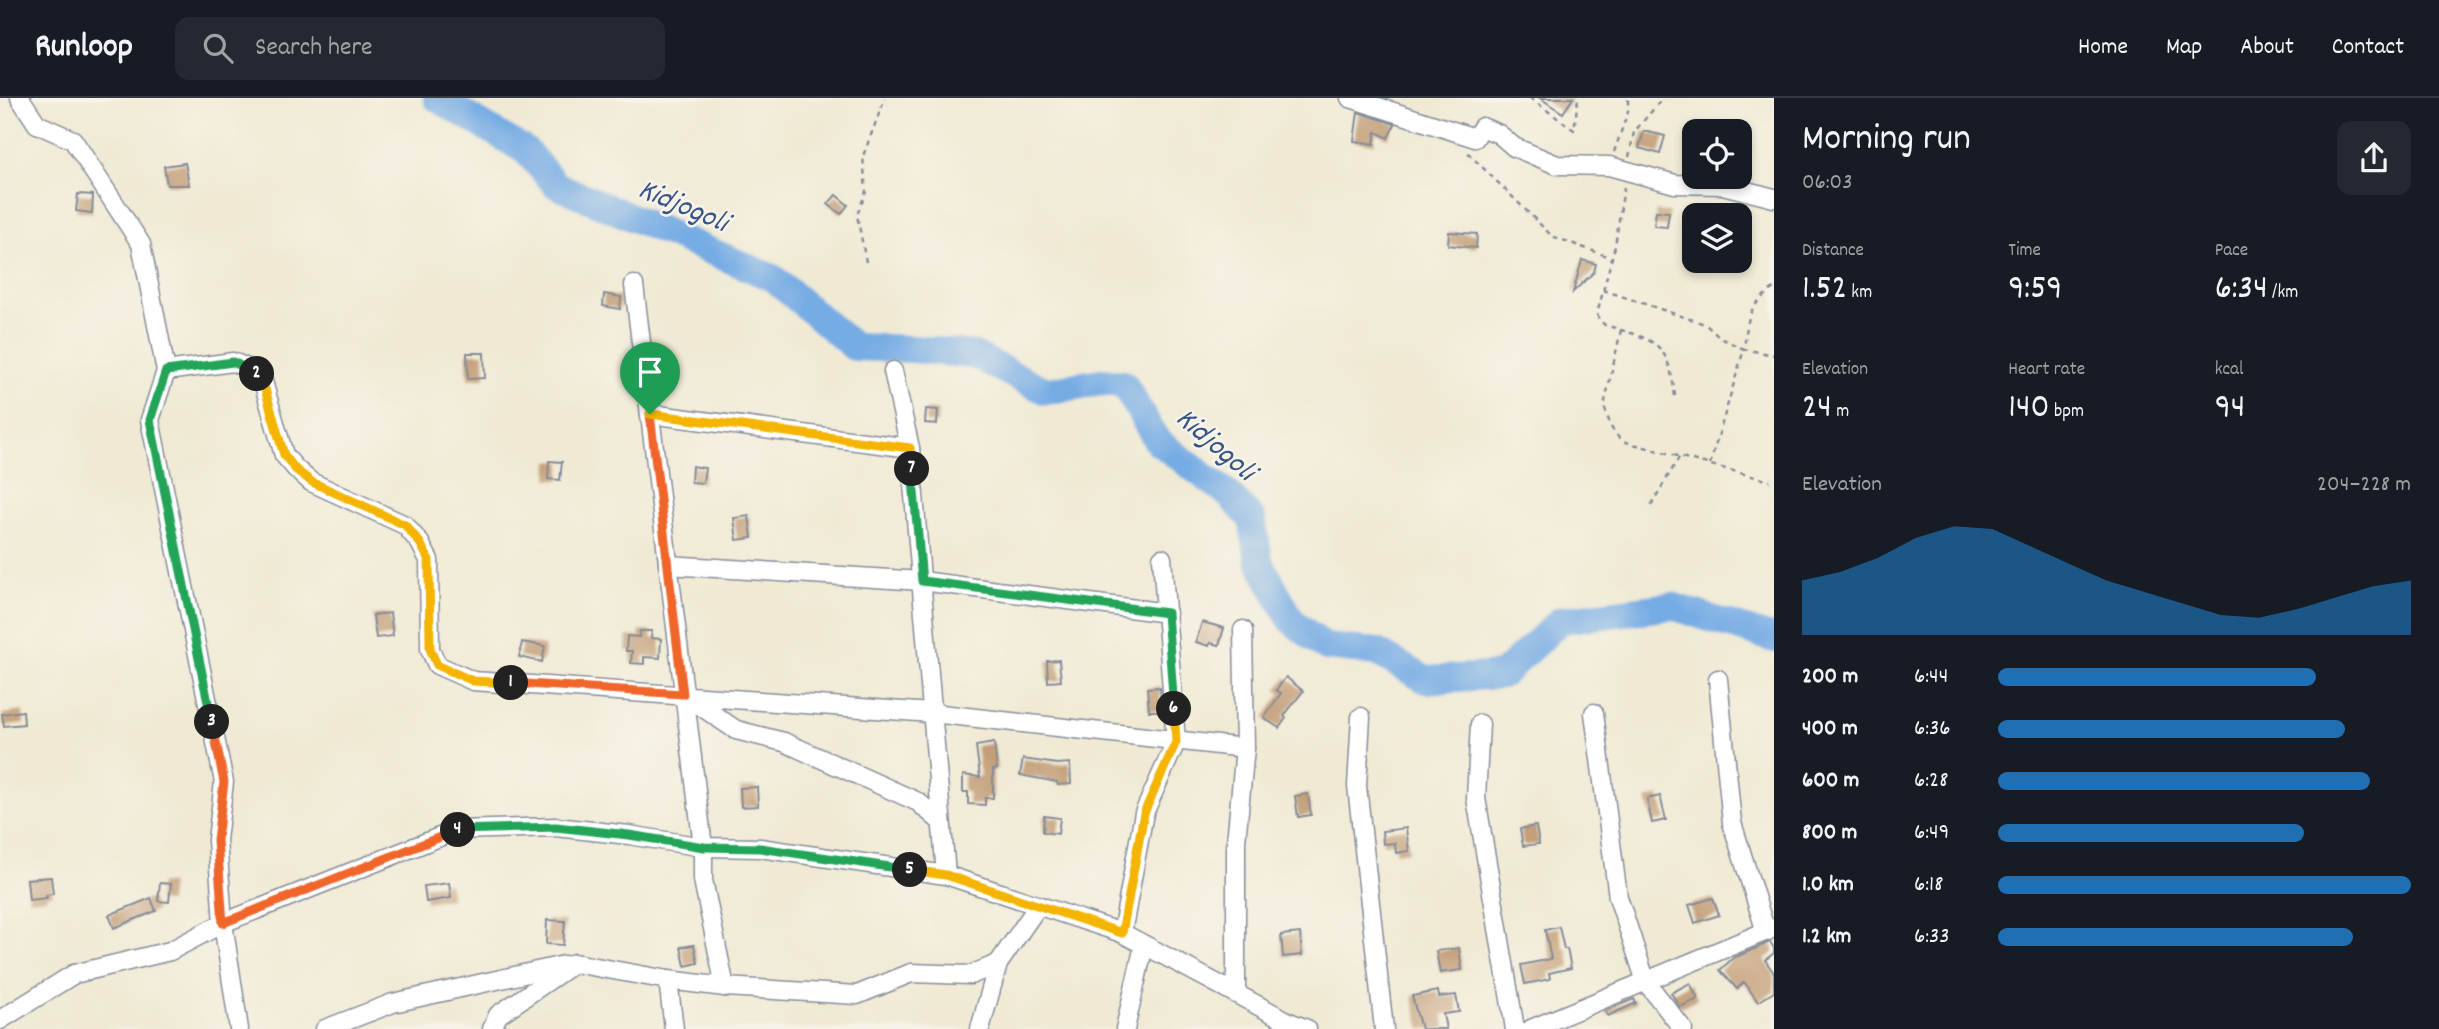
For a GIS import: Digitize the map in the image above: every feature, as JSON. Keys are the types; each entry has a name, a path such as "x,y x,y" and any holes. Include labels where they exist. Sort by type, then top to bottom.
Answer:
{"street":[{"path":"20,98 37,124 73,140 141,244 166,371 150,420 224,782 217,840 223,923 239,1029"},
{"path":"1350,98 1475,138 1482,127 1499,134 1514,147 1548,162 1609,166 1675,184 1723,185 1774,198"},
{"path":"634,285 704,847 703,880 725,987"},
{"path":"166,371 233,362 256,373 262,379 284,455 296,470 312,482 405,525 429,560 430,649 437,665 473,681 932,713 1245,748"},
{"path":"893,371 910,448 946,875"},
{"path":"650,414 910,448"},
{"path":"1122,933 1144,813 1176,742 1162,558"},
{"path":"668,565 922,581 1167,613"},
{"path":"1236,993 1236,842 1245,748 1243,630"},
{"path":"1531,1029 1770,930 1732,823 1718,679"},
{"path":"683,694 736,730 784,741 918,802 940,821"},
{"path":"1594,713 1618,897 1646,982 1683,1029"},
{"path":"1361,718 1357,786 1384,1029"},
{"path":"1480,724 1476,798 1515,1029"},
{"path":"0,1020 74,974 170,951 223,923 457,830 556,827 704,847 760,848 946,875 1122,933 1236,993 1283,1025 1307,1029"},
{"path":"980,1029 998,964 1038,906"},
{"path":"1125,1029 1144,945"},
{"path":"324,1029 393,1003 574,963 725,987 857,995 911,973 970,975 998,964"},
{"path":"492,1029 498,1015 574,963"},
{"path":"668,980 674,1029"}],"path":[{"path":"866,262 857,215 866,192 863,156 885,98"},
{"path":"1530,98 1574,130 1578,98"},
{"path":"1609,166 1628,112 1628,98"},
{"path":"1663,98 1633,132 1612,258 1596,309 1599,320 1654,341 1662,348 1672,370 1675,396"},
{"path":"1475,138 1467,153 1552,236 1612,258"},
{"path":"1710,464 1744,348 1749,311 1774,288"},
{"path":"1603,290 1705,324 1720,338 1744,348 1774,355"},
{"path":"1621,330 1604,406 1616,435 1626,442 1770,481"},
{"path":"1651,505 1680,456"}],"building":[{"path":"1540,98 1573,98 1563,113"},
{"path":"1358,112 1395,124 1388,138 1376,132 1374,144 1354,141"},
{"path":"1644,131 1665,136 1660,154 1639,148"},
{"path":"185,163 189,185 167,185 164,166"},
{"path":"78,194 93,195 92,213 76,211"},
{"path":"836,195 848,205 841,214 828,204"},
{"path":"1656,211 1669,212 1667,227 1654,226"},
{"path":"1449,232 1477,234 1476,248 1448,245"},
{"path":"1582,260 1596,264 1594,272 1573,292"},
{"path":"604,294 621,297 620,309 603,306"},
{"path":"467,353 484,353 485,378 468,379"},
{"path":"926,409 938,410 937,424 925,423"},
{"path":"549,461 562,462 560,480 548,479"},
{"path":"692,466 705,468 703,483 691,482"},
{"path":"749,516 752,538 737,540 734,518"},
{"path":"390,613 393,636 376,638 373,615"},
{"path":"1202,622 1224,628 1219,645 1210,643 1209,646 1196,642"},
{"path":"640,631 652,631 651,638 661,639 660,658 644,657 644,664 631,663 632,651 626,651 627,636 639,637"},
{"path":"522,642 545,646 542,662 519,657"},
{"path":"1059,660 1061,681 1048,682 1047,661"},
{"path":"1286,677 1303,691 1284,716 1286,718 1279,728 1264,718 1281,693 1276,690"},
{"path":"1160,687 1162,711 1149,711 1147,688"},
{"path":"23,711 24,724 4,726 2,714"},
{"path":"994,743 997,769 993,770 993,798 985,798 985,805 968,804 968,792 963,792 963,775 980,777 976,746"},
{"path":"1023,759 1070,763 1071,784 1058,785 1057,782 1020,775"},
{"path":"757,787 758,806 741,807 740,788"},
{"path":"1308,794 1311,815 1298,817 1295,796"},
{"path":"1660,796 1666,820 1652,823 1647,799"},
{"path":"1044,816 1060,818 1058,834 1043,832"},
{"path":"1536,826 1539,844 1523,846 1520,829"},
{"path":"1406,828 1409,851 1396,853 1395,843 1383,844 1382,831"},
{"path":"51,877 53,894 46,895 47,898 29,900 27,879"},
{"path":"160,883 171,884 169,902 158,901"},
{"path":"449,883 451,898 426,902 424,886"},
{"path":"151,898 156,911 114,928 109,915"},
{"path":"1713,898 1719,915 1695,923 1689,905"},
{"path":"547,920 565,921 563,945 546,944"},
{"path":"1559,927 1571,968 1549,973 1550,979 1525,984 1521,965 1551,959 1545,930"},
{"path":"1300,933 1302,955 1283,957 1281,935"},
{"path":"1770,942 1774,953 1765,960 1774,973 1774,992 1758,1002 1744,982 1737,989 1720,970 1733,958"},
{"path":"694,945 698,963 685,966 681,947"},
{"path":"1459,948 1462,970 1440,973 1436,951"},
{"path":"1690,983 1698,999 1680,1007 1671,993"},
{"path":"1438,991 1439,997 1456,995 1459,1012 1443,1014 1446,1029 1421,1029 1412,996"},
{"path":"1634,999 1636,1003 1608,1016 1605,1011"}],"waterway":[{"name":"Kidjogoli","path":"437,98 526,151 556,185 773,278 854,347 974,355 1046,391 1101,382 1124,384 1157,441 1227,493 1252,519 1259,561 1292,621 1325,647 1377,652 1426,680 1502,675 1561,620 1672,606 1774,639"}],"route":[{"path":"233,362 250,369 262,379 284,455 296,470 312,482 405,525 420,543 429,560 430,649 437,665 473,681 683,694 650,414 910,448 922,581 1167,613 1176,742 1144,813 1122,933 946,875 760,848 704,847 556,827 457,830 223,923 217,840 224,782 150,420 166,371 233,362"}]}
